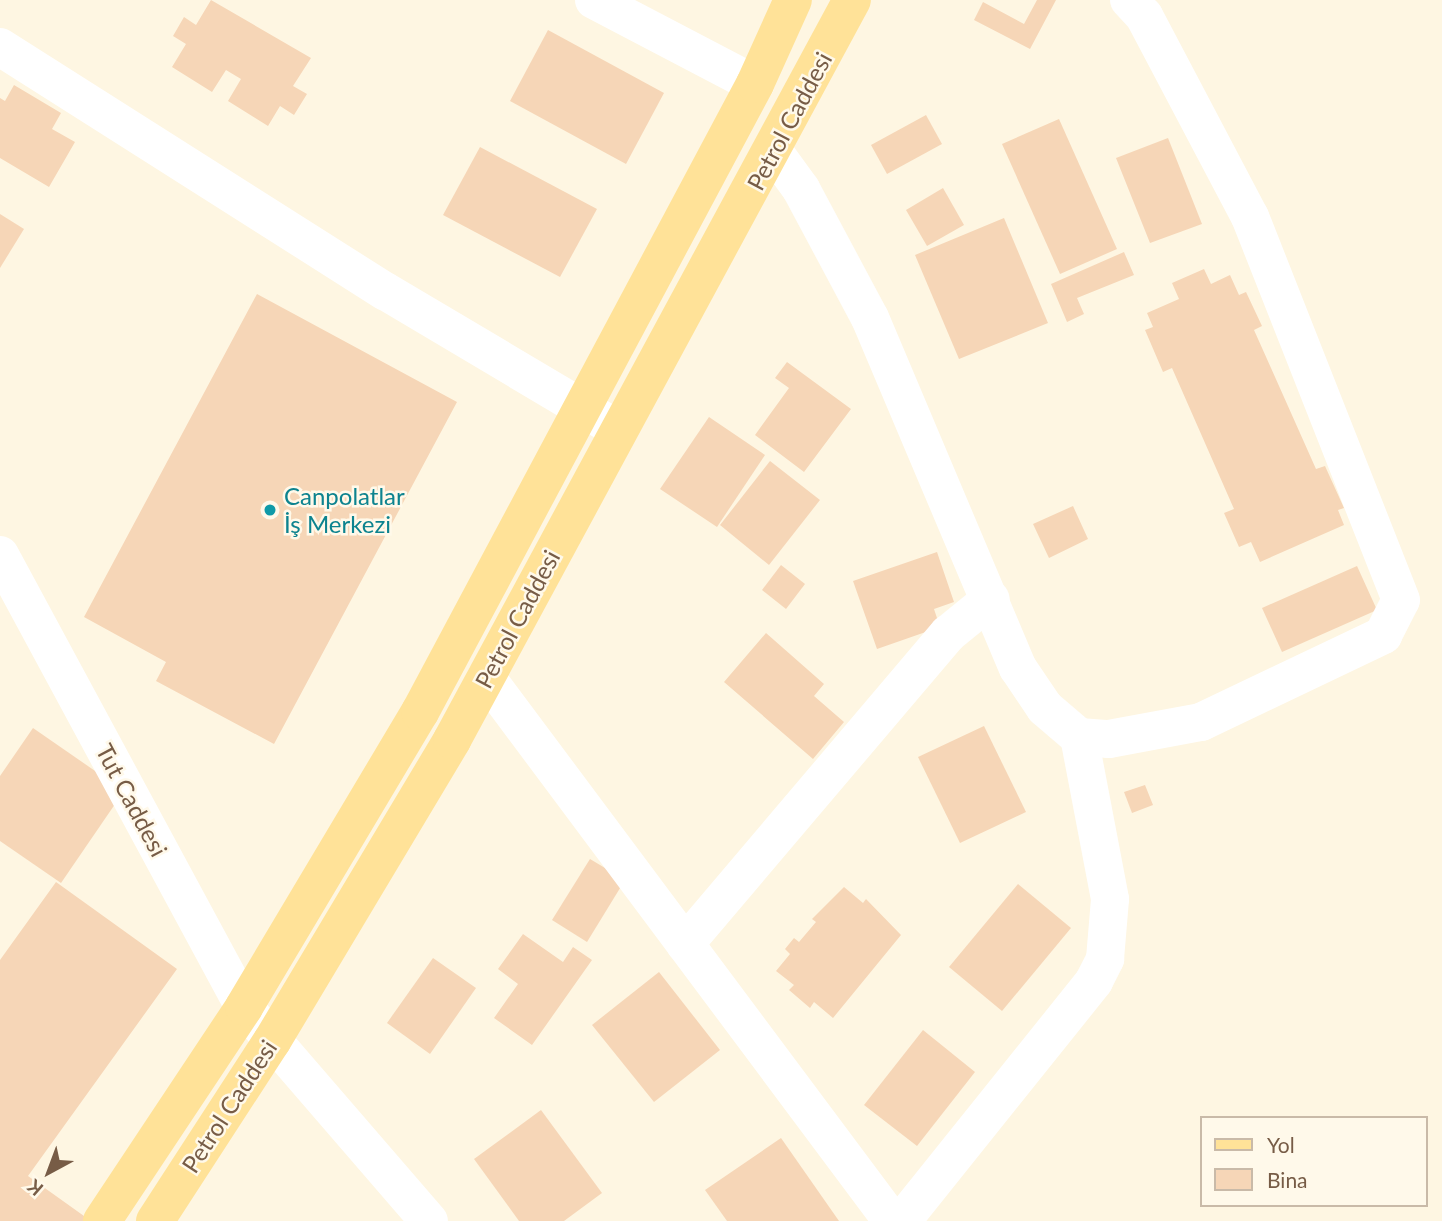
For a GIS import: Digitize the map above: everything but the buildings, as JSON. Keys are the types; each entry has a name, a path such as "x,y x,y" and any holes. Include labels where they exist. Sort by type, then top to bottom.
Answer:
{"main road":[{"path":"102,1221 244,1007 420,712 755,84 793,0"},
{"name":"Petrol Caddesi","path":"155,1221 272,1041 486,677 619,430 774,152 852,0"}],"street":[{"path":"594,0 755,84"},
{"path":"774,152 801,189 870,318 1018,668 1045,708 1079,737 1109,740 1201,722 1383,635 1401,600 1250,217 1144,16 1129,0"},
{"path":"0,47 385,291 619,430"},
{"name":"Tut Caddesi","path":"4,576 244,1007 429,1221"},
{"path":"685,944 948,634 991,599"},
{"path":"486,677 892,1221"},
{"path":"902,1221 1094,981 1105,959 1110,935 1110,900 1079,737"}],"place":[{"name":"Canpolatlar İş Merkezi","path":"270,510"}]}
